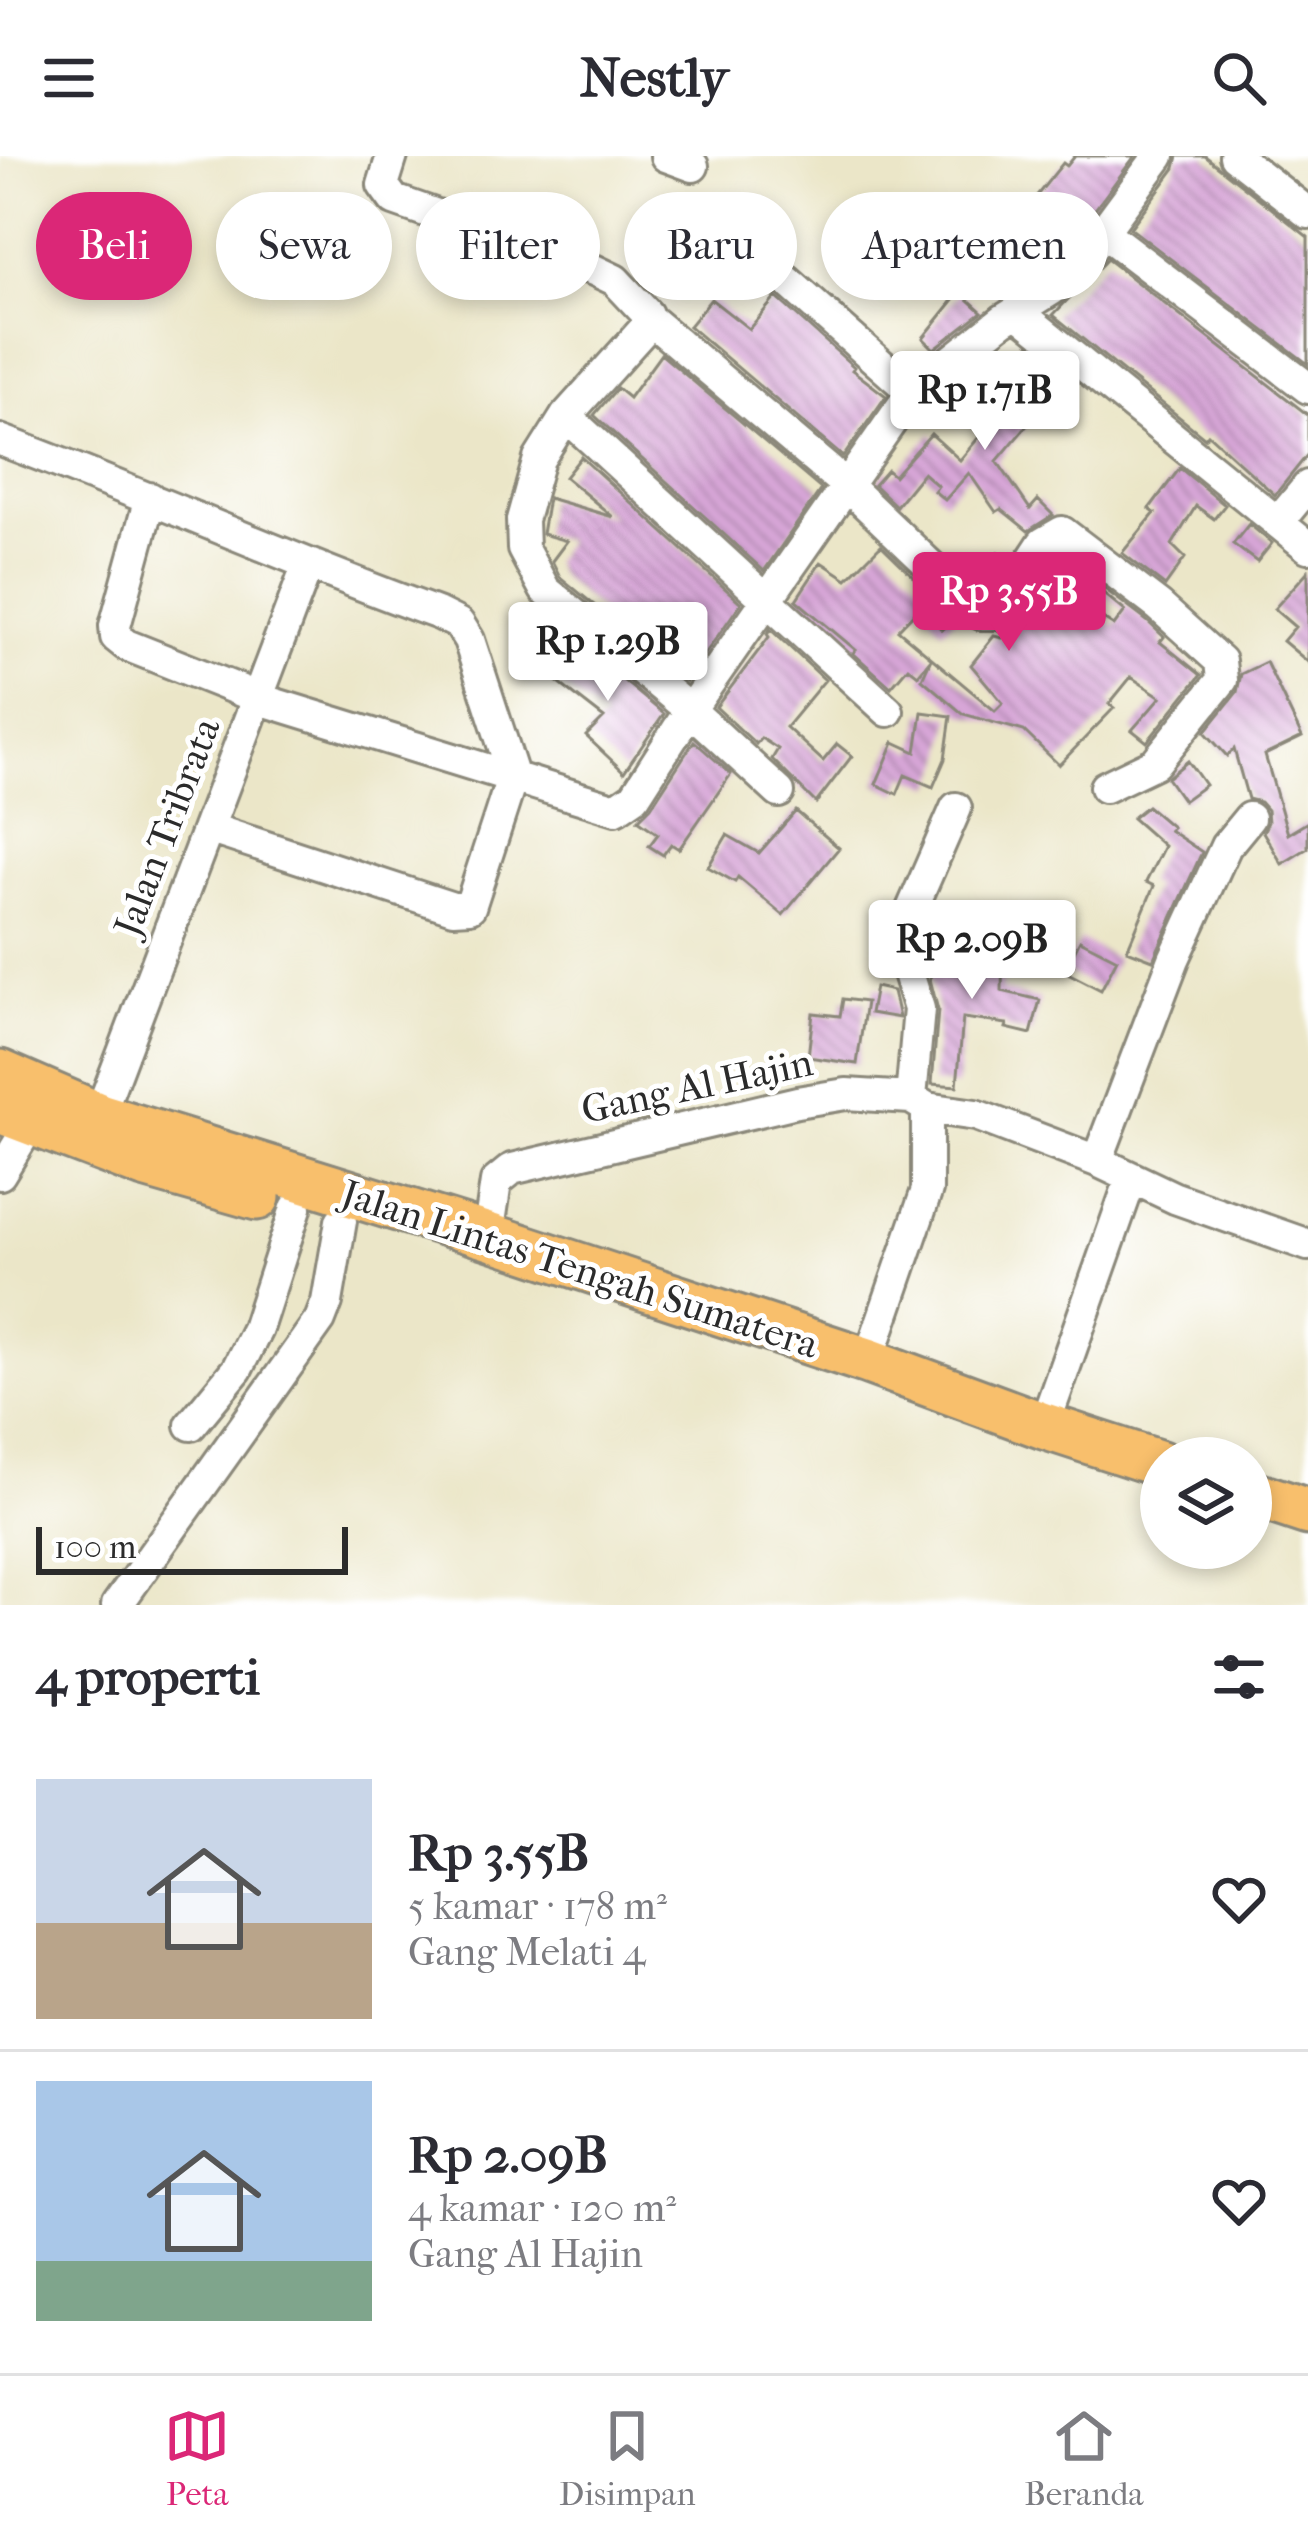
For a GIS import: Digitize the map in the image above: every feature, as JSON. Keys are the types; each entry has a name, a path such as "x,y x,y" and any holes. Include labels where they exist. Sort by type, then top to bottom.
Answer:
{"highway":[{"name":"Jalan Lintas Tengah Sumatera","path":"0,1073 100,1116 488,1236 573,1281"},
{"name":"Jalan Lintas Tengah Sumatera","path":"15,1117 144,1165 868,1361 1140,1457"},
{"name":"Jalan Lintas Tengah Sumatera","path":"643,1301 1140,1482"},
{"path":"1272,1500 1308,1512"},
{"path":"1272,1525 1308,1536"}],"street":[{"path":"392,156 383,185 394,200 615,280 647,316 845,484 981,614 994,614 1001,608 1043,543 1062,532 1159,606 1215,656 1223,667 1222,680 1155,763 1105,787"},
{"path":"1108,225 1160,156"},
{"path":"1234,156 1308,213"},
{"path":"1108,236 1308,388"},
{"path":"797,290 913,392"},
{"path":"150,498 115,626 116,637 126,645 257,696 616,809 629,802 913,392 1035,300"},
{"path":"1017,311 1308,548"},
{"path":"647,316 647,326 566,416 539,459 522,520 523,549 532,572 562,606 690,710 778,792"},
{"path":"566,416 888,711"},
{"path":"0,440 459,624 469,640 522,779 474,899 465,909 208,828"},
{"path":"1279,521 1308,486"},
{"name":"Jalan Tribrata","path":"100,1116 308,567"},
{"path":"868,1361 927,1190 919,1103 919,1009 908,973 909,916 956,808"},
{"path":"1097,1161 1192,919 1226,846 1249,818"},
{"name":"Gang Al Hajin","path":"488,1236 496,1182 512,1168 846,1094 976,1115 1308,1244"},
{"path":"0,1174 15,1117"},
{"path":"1044,1426 1131,1179"},
{"path":"191,1425 237,1369 257,1328 296,1208"},
{"path":"126,1602 320,1320 341,1221"}],"building":[{"path":"1075,156 1135,156 1108,192 1040,192 1063,163 1067,166"},
{"path":"1178,156 1205,156 1308,237 1308,364 1130,228 1175,168"},
{"path":"1108,260 1308,415 1308,454 1275,495 1208,434 1205,438 1053,315 1067,300 1108,300"},
{"path":"712,300 749,329 773,300 779,300 886,396 843,457 689,326"},
{"path":"954,300 969,300 982,312 934,349 923,338"},
{"path":"1024,350 1069,386 1045,414 1040,410 997,461 1030,509 1038,500 1053,515 1028,531 1001,509 996,512 969,473 945,500 923,473 896,506 874,485 887,470 894,476 931,434 960,460 998,414 1006,420 1033,388 1009,366"},
{"path":"661,354 821,489 764,571 594,415 617,388 629,398"},
{"path":"581,457 741,603 686,681 560,577 552,561 567,541 542,534 548,498 613,517 565,477"},
{"path":"1180,468 1225,505 1214,519 1196,506 1172,545 1185,558 1165,586 1122,553 1155,513 1149,509"},
{"path":"1249,524 1272,543 1257,562 1233,544"},
{"path":"881,545 956,618 942,630 922,605 898,630 995,711 1003,703 971,665 994,636 1002,638 1043,580 1114,626 1125,611 1097,583 1147,621 1164,637 1160,642 1201,675 1147,742 1132,730 1161,697 1131,677 1109,704 1114,708 1059,765 1024,731 963,714 922,679 931,659 918,675 908,667 891,687 853,653 856,650 796,600 821,562 847,579"},
{"path":"999,552 1010,558 989,590 978,583"},
{"path":"1308,571 1308,662 1283,641 1295,627 1274,609"},
{"path":"770,629 825,680 786,727 823,761 837,744 852,756 816,803 772,759 778,749 761,738 756,744 716,707 769,637"},
{"path":"576,641 664,714 624,772 586,736 604,718 546,673"},
{"path":"1266,662 1302,737 1265,755 1288,834 1308,822 1308,848 1282,864 1263,832 1267,810 1248,799 1234,749 1227,756 1205,732 1237,692 1241,674"},
{"path":"922,712 951,716 945,759 933,787 905,775 897,794 876,784 894,742 916,752"},
{"path":"694,741 731,774 679,849 671,844 663,855 649,846 658,834 638,820"},
{"path":"1188,761 1205,785 1183,801 1167,778"},
{"path":"1147,806 1172,827 1169,830 1202,852 1153,960 1127,950 1154,886 1146,882 1164,846 1132,818"},
{"path":"796,811 839,848 783,915 738,877 735,882 708,867 727,835 759,853"},
{"path":"1080,940 1117,959 1101,990 1064,971"},
{"path":"975,943 1003,944 1002,991 1040,1000 1031,1034 1006,1028 1007,1024 963,1018 957,1086 932,1084 938,1010 930,979 936,946 974,953"},
{"path":"875,987 893,991 899,1018 870,1013"},
{"path":"843,999 866,1002 857,1064 808,1057 813,1013 840,1016"}]}
